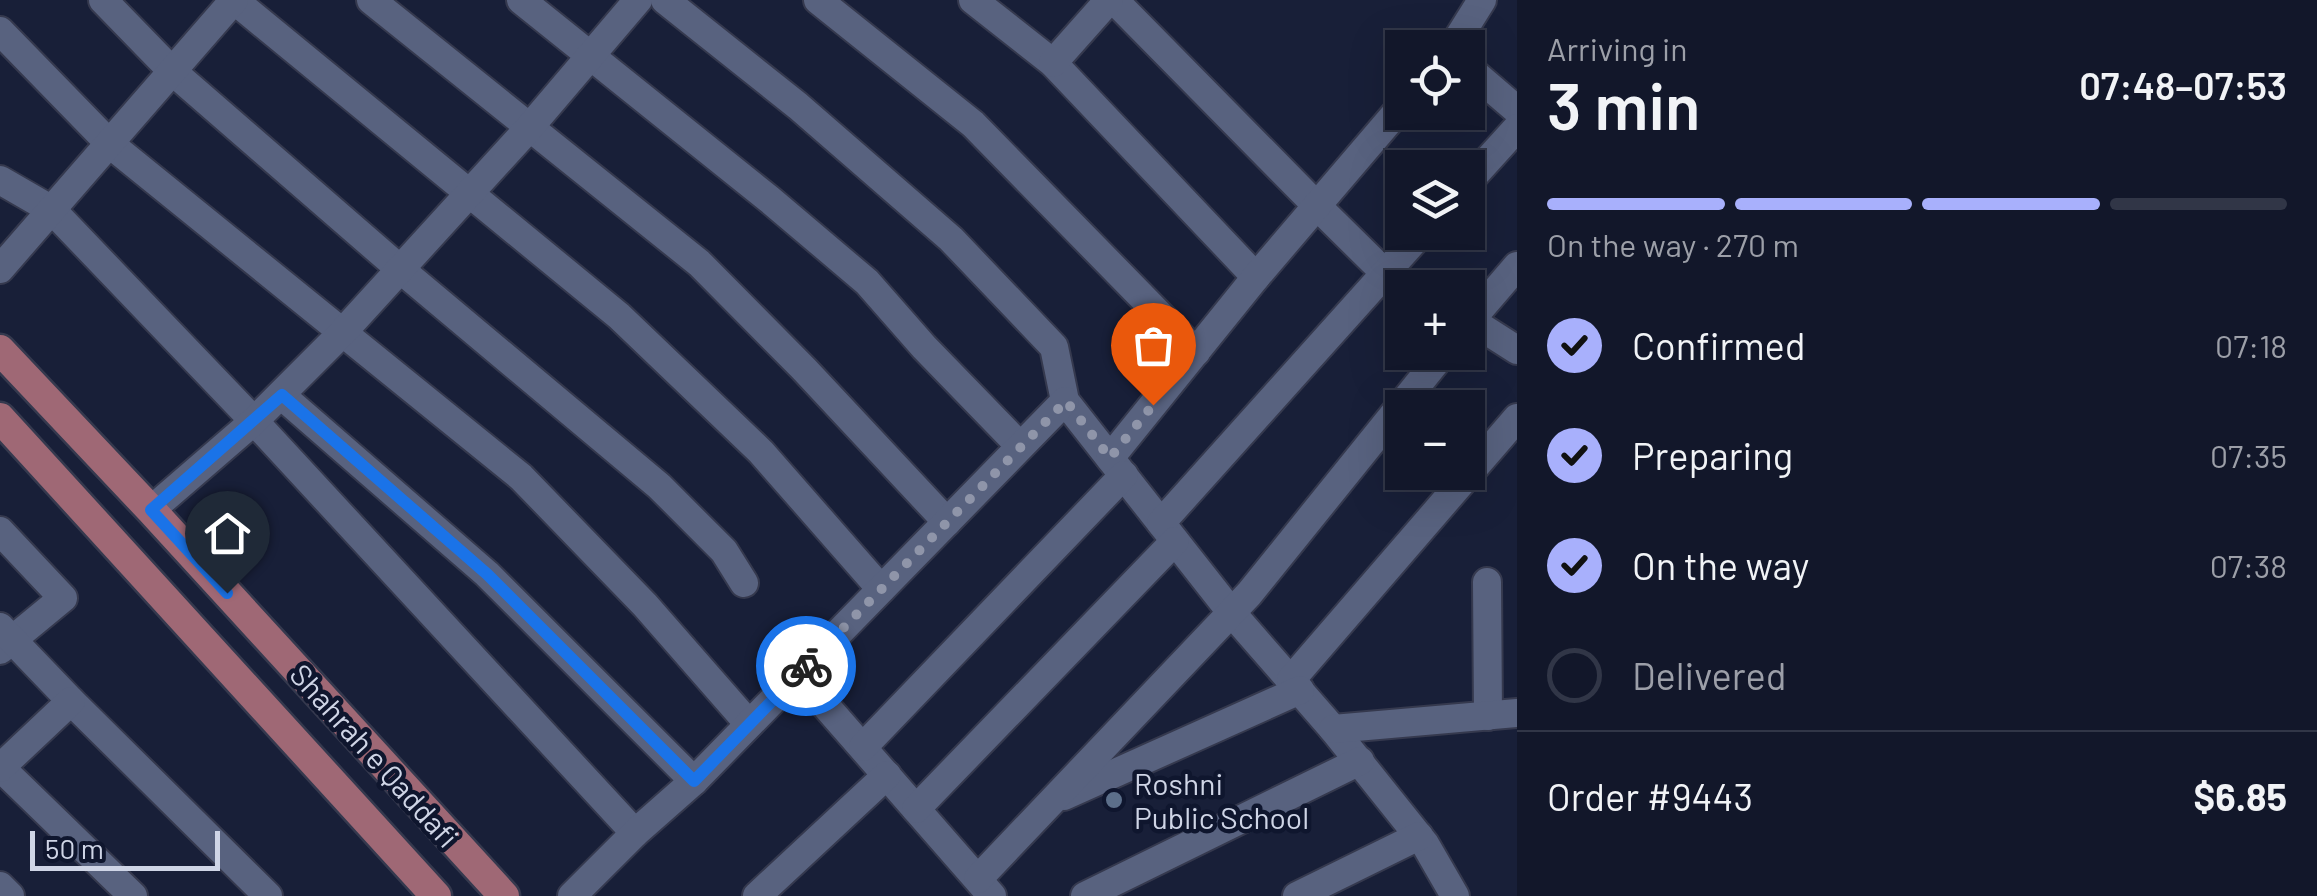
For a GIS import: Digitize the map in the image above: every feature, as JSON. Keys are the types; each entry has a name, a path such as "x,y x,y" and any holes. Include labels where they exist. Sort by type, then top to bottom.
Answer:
{"main road":[{"name":"Shahrah e Qaddafi","path":"0,350 504,896"},
{"name":"Shahrah e Qaddafi","path":"0,418 436,896"}],"street":[{"path":"103,0 172,71 659,486 724,551 744,584"},
{"path":"0,269 234,0 619,316 761,452 881,589"},
{"path":"371,0 699,263 946,522"},
{"path":"521,0 867,282 1020,446"},
{"path":"151,510 282,395 529,128 638,0"},
{"path":"665,0 798,106 950,239 1054,347 1066,401 1231,612 1334,729 1419,836 1455,896"},
{"path":"818,0 973,124 1196,352"},
{"path":"973,0 1053,63 1256,277"},
{"path":"1053,63 1112,0 1385,272"},
{"path":"1463,30 1482,0"},
{"path":"0,31 110,144 520,477 645,605 749,724"},
{"path":"1485,83 1517,110"},
{"path":"863,747 1117,467 1196,352 1385,126"},
{"path":"1485,163 1517,128"},
{"path":"0,180 52,210 254,421 635,833"},
{"path":"1389,270 1406,250"},
{"path":"1485,303 1517,266"},
{"path":"916,809 1168,532 1385,274"},
{"path":"1485,331 1517,350"},
{"path":"798,674 985,888 1052,801 1249,594 1429,370"},
{"path":"282,395 487,574 694,781"},
{"path":"572,896 694,781 1066,401"},
{"path":"1052,801 1295,686 1517,418"},
{"path":"0,531 63,598 4,639 268,896"},
{"path":"1488,582 1488,716"},
{"path":"71,701 0,768 133,896"},
{"path":"1334,729 1517,713"},
{"path":"1084,896 1360,761"},
{"path":"756,896 887,775"},
{"path":"1298,896 1419,836"},
{"path":"0,886 10,896"}],"way so far":[{"path":"806,666 1066,401 1110,458 1153,405"}],"place":[{"name":"Roshni Public School","path":"1114,800"}],"route":[{"path":"227,593 151,510 282,395 487,574 694,781 806,666"}]}
